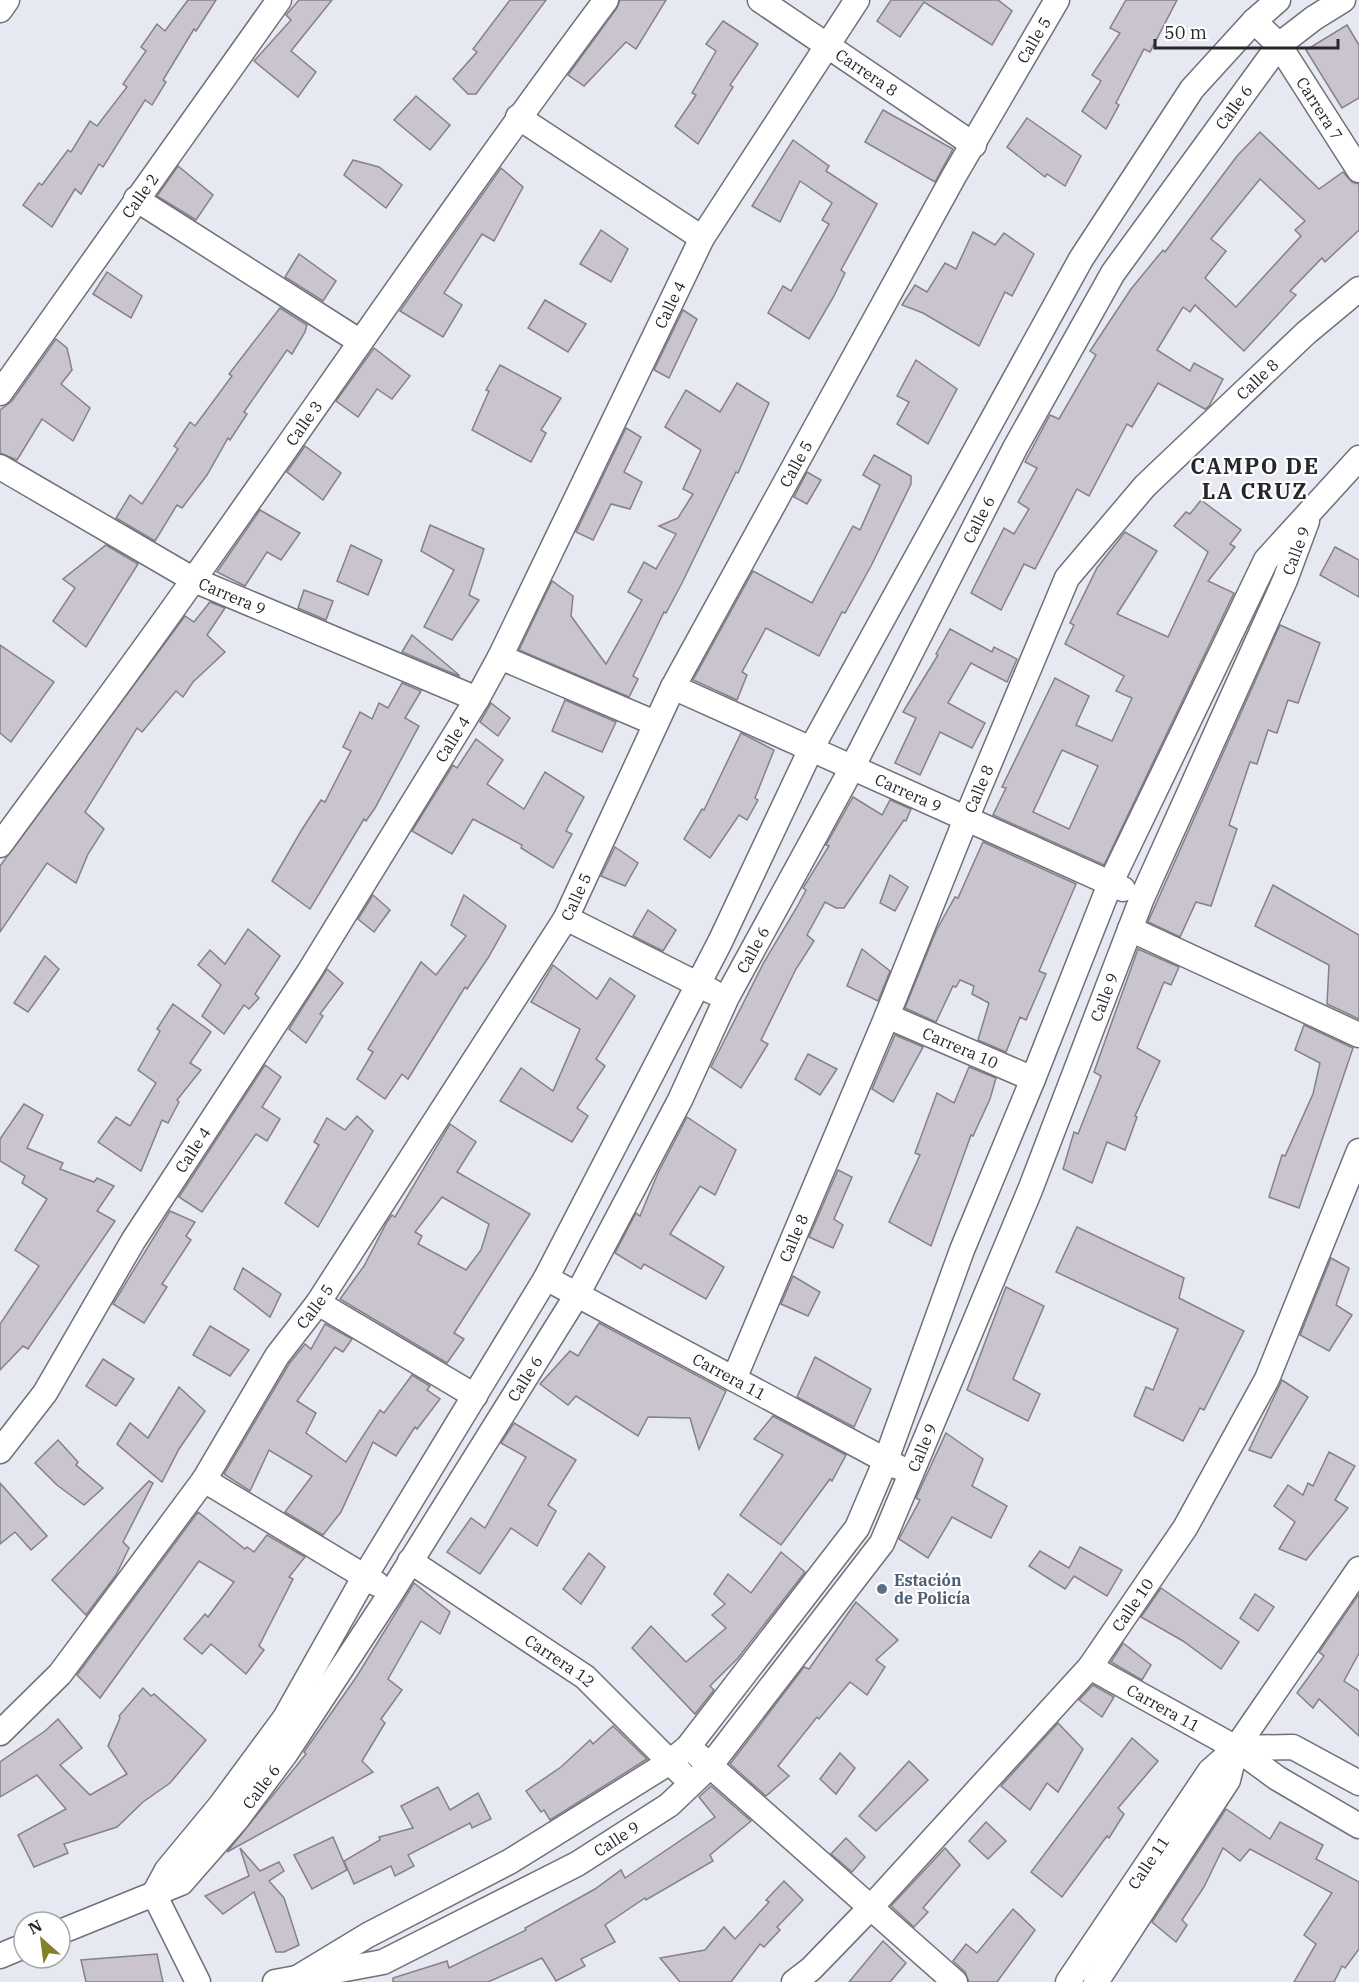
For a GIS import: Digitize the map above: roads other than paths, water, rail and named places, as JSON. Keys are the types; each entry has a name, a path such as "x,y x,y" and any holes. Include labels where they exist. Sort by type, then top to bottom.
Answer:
{"street":[{"path":"0,10 7,0"},
{"name":"Calle 2","path":"0,393 279,0"},
{"name":"Calle 3","path":"0,845 194,580 359,341 518,117 606,0"},
{"name":"Carrera 8","path":"760,0 974,145"},
{"name":"Calle 4","path":"0,1451 45,1393 133,1241 309,972 477,699 500,657 702,238 857,0"},
{"name":"Calle 5","path":"0,1733 60,1674 204,1480 277,1356 318,1303 566,918 673,687 948,187 1057,0"},
{"name":"Calle 6","path":"154,1894 167,1870 220,1806 285,1718 365,1576 546,1278 699,985 812,749 1081,259 1192,89 1254,21 1278,0"},
{"name":"Calle 6","path":"72,1927 181,1883 237,1819 286,1753 486,1445 577,1295 680,1100 727,997 852,768 1015,448 1113,273 1280,45 1314,18 1343,0"},
{"name":"Carrera 7","path":"1254,21 1280,45 1359,170"},
{"path":"518,117 702,238"},
{"path":"136,199 359,341"},
{"name":"Calle 8","path":"734,1379 1068,578 1145,486 1306,333 1359,289"},
{"path":"1313,507 1359,458"},
{"name":"Carrera 9","path":"0,467 194,580 477,699"},
{"name":"Calle 9","path":"286,1980 509,1862 670,1762 688,1746 856,1528 886,1460 962,1250 1110,884 1266,560 1313,507"},
{"name":"Calle 9","path":"286,1980 383,1962 577,1864 669,1805 710,1766 882,1543 913,1475 1030,1190 1142,898 1285,580 1313,507"},
{"path":"500,657 655,723"},
{"name":"Carrera 9","path":"673,687 1142,898"},
{"path":"566,918 727,997"},
{"path":"1130,929 1359,1035"},
{"name":"Carrera 10","path":"887,1016 1033,1079"},
{"name":"Calle 10","path":"794,1982 811,1969 872,1906 1090,1667 1185,1528 1266,1378 1359,1151"},
{"name":"Carrera 11","path":"546,1278 913,1475"},
{"path":"318,1303 475,1396"},
{"path":"204,1480 391,1593"},
{"name":"Carrera 12","path":"410,1561 585,1677 691,1784"},
{"name":"Calle 11","path":"1068,1982 1210,1770 1236,1748 1359,1569"},
{"name":"Carrera 11","path":"1090,1667 1236,1748 1277,1778 1359,1826"},
{"path":"688,1746 872,1906 955,1982"},
{"name":"Carrera 11","path":"1236,1748 1293,1748 1359,1783"},
{"name":"Calle 11","path":"1096,1982 1228,1780 1236,1748"},
{"path":"154,1894 198,1982"}],"place":[{"name":"Estación de Policía","path":"882,1589"}],"district":[{"name":"CAMPO DE LA CRUZ","path":"1255,478"}]}
